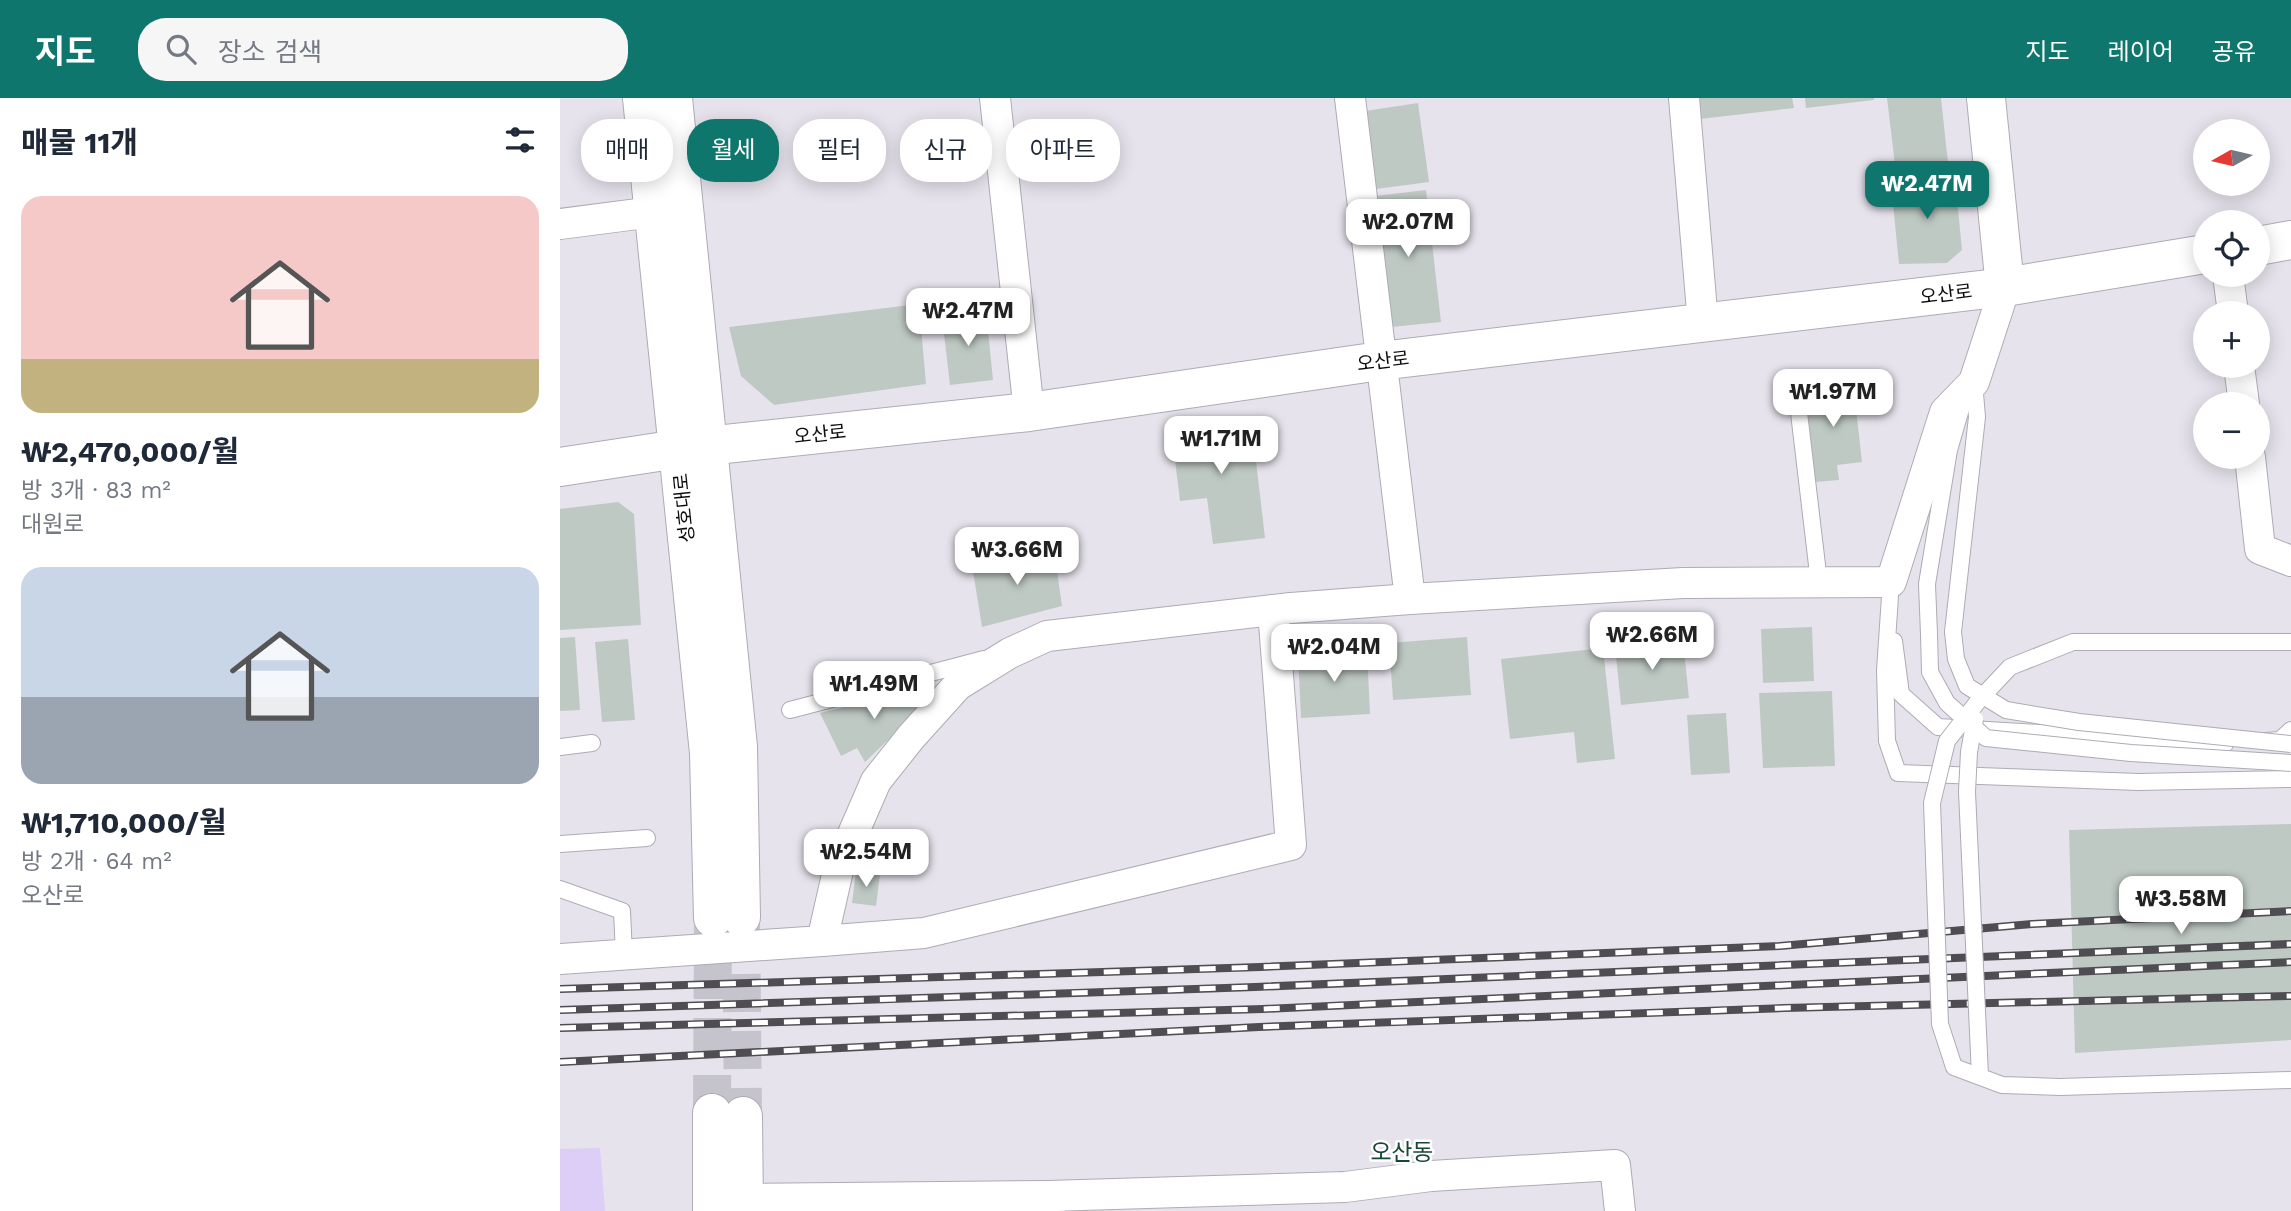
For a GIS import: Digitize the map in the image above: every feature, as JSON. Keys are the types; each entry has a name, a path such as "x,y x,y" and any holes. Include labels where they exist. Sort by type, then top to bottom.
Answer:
{"street":[{"name":"성호대로","path":"642,98 653,212 693,448"},
{"name":"성호대로","path":"673,98 709,753 727,918"},
{"path":"995,98 1029,412"},
{"path":"1350,98 1409,599"},
{"path":"1684,98 1703,323"},
{"path":"822,941 839,866 876,781 958,685 1010,653 1046,636 1273,610 1683,583 1819,582 1890,593 1945,412 1970,386 2005,287 1986,98"},
{"path":"560,224 653,212"},
{"path":"2270,244 2291,240"},
{"name":"오산로","path":"560,467 693,448 1029,412 1380,361 2005,287 2193,256"},
{"path":"2251,469 2260,549 2291,561"},
{"path":"560,959 925,933 1291,845 1273,610"},
{"path":"727,1114 733,1207 1347,1199 1431,1175 1615,1165 1620,1211"}],"lane":[{"path":"1795,379 1819,582"},
{"path":"1970,386 1977,417 1952,632 1956,659 1966,686 2006,710 2092,723 2291,744"},
{"path":"1970,386 1949,450 1927,583 1930,672 1947,703 1986,738 2131,753 2291,763"},
{"path":"1890,593 1901,694 1938,727 2227,744 2280,740 2291,730"},
{"path":"1890,593 1885,670 1887,741 1898,772 2138,782 2291,779"},
{"path":"2291,642 2073,642 2010,667 1947,741 1932,803 1940,1024 1954,1067 2002,1086 2060,1087 2291,1080"},
{"path":"790,710 1010,653"},
{"path":"1979,701 1969,752 1967,792 1980,1076"},
{"path":"560,747 592,743"},
{"path":"560,844 648,838"},
{"path":"560,889 622,911 624,955"}],"shaded area":[{"path":"600,1148 605,1211 560,1211 560,1149"}],"building":[{"path":"1698,98 1792,98 1794,108 1700,119"},
{"path":"1805,98 1874,98 1874,100 1806,108"},
{"path":"1887,98 1941,98 1949,172 1922,177 1916,162 1895,165"},
{"path":"1418,103 1429,182 1376,189 1365,111"},
{"path":"1955,178 1962,250 1947,263 1899,264 1891,184"},
{"path":"1426,190 1441,322 1391,327 1375,196"},
{"path":"919,304 926,384 774,405 741,376 729,327"},
{"path":"986,312 993,380 950,385 942,317"},
{"path":"1853,382 1862,462 1837,465 1839,480 1815,482 1805,387"},
{"path":"1251,418 1265,538 1213,544 1207,498 1180,501 1171,427"},
{"path":"618,502 634,514 641,625 560,630 560,509"},
{"path":"1054,550 1062,606 982,627 972,565"},
{"path":"1812,627 1814,681 1763,683 1761,629"},
{"path":"575,637 580,710 560,711 560,638"},
{"path":"1467,637 1471,695 1393,700 1389,643"},
{"path":"628,639 635,720 602,722 595,642"},
{"path":"1683,640 1689,698 1621,705 1615,646"},
{"path":"1603,648 1615,759 1577,763 1574,732 1510,739 1501,659"},
{"path":"1367,651 1370,714 1301,718 1298,654"},
{"path":"932,686 936,694 865,762 857,748 841,756 820,713"},
{"path":"1832,691 1835,766 1763,768 1759,693"},
{"path":"1726,713 1730,773 1691,775 1687,715"},
{"path":"2291,824 2291,1040 2075,1053 2069,830"},
{"path":"856,871 880,874 876,906 852,903"}],"tunnel":[{"path":"741,917 743,1116"},
{"path":"712,1113 713,918"}],"railway":[{"path":"560,989 1260,967 1780,946 2032,924 2291,911"},
{"path":"560,1010 1255,987 2291,944"},
{"path":"560,1028 1263,1009 2291,962"},
{"path":"560,1062 1259,1027 1784,1008 2291,996"}],"district":[{"name":"오산동","path":"1402,1152"}]}
